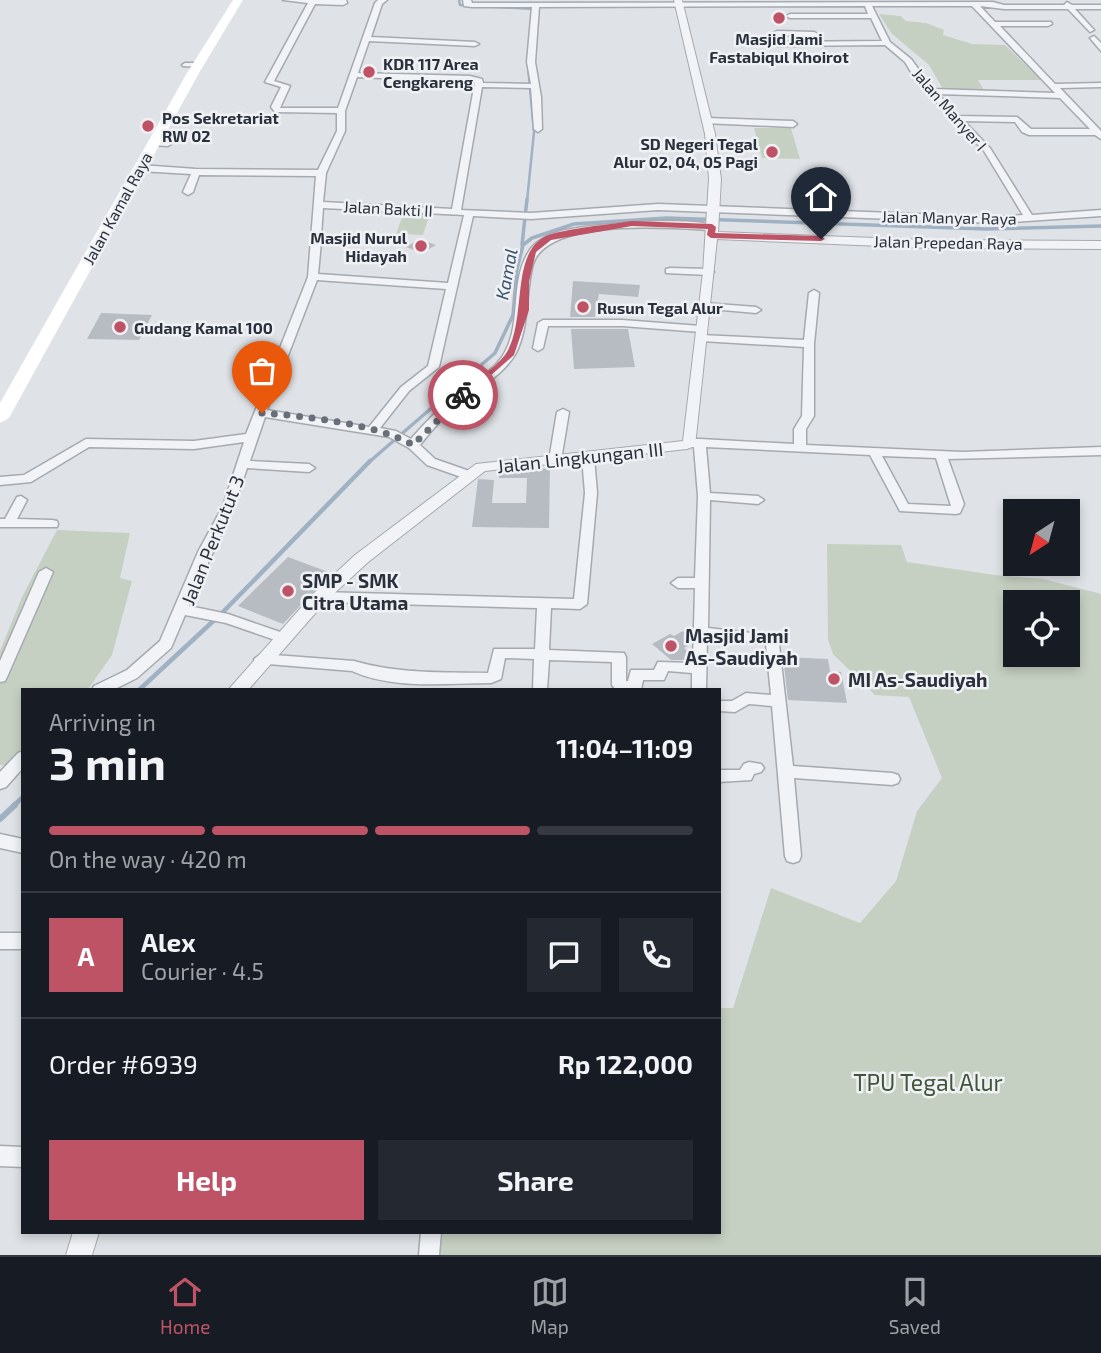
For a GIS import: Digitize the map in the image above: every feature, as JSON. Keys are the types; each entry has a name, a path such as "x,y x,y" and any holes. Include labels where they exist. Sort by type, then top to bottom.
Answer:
{"main road":[{"name":"Jalan Kamal Raya","path":"0,418 139,168 161,144 192,65 238,0"}],"street":[{"path":"287,0 343,3 342,0"},
{"path":"139,168 197,172 321,173 341,131 341,111 383,0"},
{"path":"1064,0 1101,49"},
{"path":"467,2 536,6 547,3 604,2 974,4 1028,1 1058,20"},
{"path":"312,2 269,82 286,86 275,107 278,110 341,111"},
{"name":"Jalan Lingkungan III","path":"239,688 261,659 320,597 361,559 481,467 695,443 701,333 709,272 715,180 707,121 679,2"},
{"path":"995,2 1004,7 1099,9"},
{"name":"Jalan Manyer I","path":"869,3 876,25 887,43 908,61 920,80 987,150 1030,219"},
{"path":"784,4 797,33 793,45"},
{"path":"974,4 1099,134"},
{"path":"536,6 531,62 538,129"},
{"path":"790,16 872,16"},
{"path":"795,24 876,25"},
{"path":"993,24 1048,24"},
{"path":"777,33 882,34"},
{"path":"367,39 475,44"},
{"path":"777,44 863,46 887,43"},
{"path":"355,75 478,80 456,212"},
{"path":"479,85 532,86"},
{"path":"1054,86 1101,85"},
{"path":"931,91 1063,96"},
{"path":"956,118 1017,120 1029,132 1099,134"},
{"path":"707,121 793,124"},
{"path":"188,192 197,172"},
{"name":"Jalan Perkutut 3","path":"281,638 228,619 179,609 229,506 251,437 313,277 321,205 321,173"},
{"name":"Jalan Bakti II","path":"321,205 517,216 657,207 712,222"},
{"path":"373,429 405,389 433,367 470,213"},
{"name":"Jalan Manyar Raya","path":"712,222 1030,219 1088,213 1099,218"},
{"path":"411,444 455,401 480,383 509,355 524,310 525,282 530,259 533,251 543,242 572,232 632,223 712,222"},
{"name":"Jalan Prepedan Raya","path":"712,222 929,244 1101,245"},
{"path":"318,239 346,240"},
{"path":"670,271 709,272"},
{"path":"313,277 452,285"},
{"path":"800,448 800,429 808,416 808,344 814,293"},
{"path":"704,306 756,310"},
{"path":"538,348 541,326 544,323 557,322 808,344"},
{"path":"555,460 563,412"},
{"path":"262,413 392,434 411,444 431,462 468,475"},
{"path":"0,481 27,479 86,443 194,444 251,437"},
{"path":"699,688 704,496 695,443 962,456 1101,451"},
{"path":"874,452 904,508 956,509 958,504 941,455"},
{"path":"320,597 582,603 591,493 588,457"},
{"path":"243,464 309,468"},
{"path":"704,496 758,500"},
{"path":"5,523 20,500"},
{"path":"5,523 52,524"},
{"path":"0,677 46,572"},
{"path":"678,583 702,583"},
{"path":"540,688 544,603"},
{"path":"103,688 132,674 164,647 179,609"},
{"path":"701,632 773,640 793,856"},
{"path":"261,659 354,666 361,671 390,675 491,678 495,675 499,653 619,657 619,685 635,688 636,674 659,676 663,666 698,668"},
{"path":"721,706 736,707 746,698 779,701"},
{"path":"0,783 21,759"},
{"path":"721,776 745,776 749,768 756,768"},
{"path":"784,771 892,779"},
{"path":"0,841 21,846"},
{"path":"0,942 21,941"},
{"path":"0,1156 21,1157"},
{"path":"79,1255 85,1234"},
{"path":"429,1255 431,1234"}],"green space":[{"path":"879,14 901,16 906,21 926,23 944,30 943,35 972,44 1005,45 1042,80 978,80 984,90 943,89 929,65 891,33"},
{"path":"754,128 791,128 800,159 762,158"},
{"path":"405,209 431,210 423,235 396,234"},
{"path":"57,530 130,533 120,578 132,581 112,655 89,688 21,688 21,756 9,766 0,765 0,651 22,597"},
{"name":"TPU Tegal Alur","path":"827,544 901,545 907,562 1043,579 1101,594 1101,1255 432,1255 433,1234 721,1234 721,1008 733,1008 771,888 860,923 896,881 917,811 942,778 909,697 875,695 833,654 828,640"}],"building":[{"name":"Masjid Nurul Hidayah","path":"419,239 436,245 422,253 406,247"},
{"name":"Rusun Tegal Alur","path":"573,281 640,285 638,297 599,294 595,317 570,317"},
{"name":"Gudang Kamal 100","path":"101,313 152,315 139,340 87,339"},
{"path":"571,329 628,329 635,367 574,369"},
{"path":"550,468 549,528 472,527 478,479 494,480 492,503 526,503 527,478 499,478 499,472"},
{"name":"SMP - SMK Citra Utama","path":"288,557 331,573 283,624 238,606"},
{"name":"Masjid Jami As-Saudiyah","path":"683,631 691,638 691,644 684,648 689,652 689,660 671,660 652,644 670,634 674,636"},
{"name":"MI As-Saudiyah","path":"783,657 828,659 830,671 841,672 847,703 788,700"}],"waterway":[{"path":"459,0 460,5 535,9"},
{"path":"527,201 534,132 528,66"},
{"path":"522,245 527,199"},
{"name":"Kamal","path":"368,463 495,353 513,315 517,269 523,245 532,238 574,224 667,218 986,229 1101,226"},
{"name":"Kamal","path":"141,688 223,612 368,463"},
{"name":"Kamal","path":"13,806 21,799"},
{"name":"Kamal","path":"0,819 15,805"}],"way so far":[{"path":"262,413 373,429 392,434 413,445 418,437 463,395"}],"place":[{"name":"Masjid Jami Fastabiqul Khoirot","path":"779,18"},
{"name":"KDR 117 Area Cengkareng","path":"369,72"},
{"name":"Pos Sekretariat RW 02","path":"148,126"},
{"name":"SD Negeri Tegal Alur 02, 04, 05 Pagi","path":"772,152"},
{"name":"Masjid Nurul Hidayah","path":"421,246"},
{"name":"Rusun Tegal Alur","path":"583,307"},
{"name":"Gudang Kamal 100","path":"120,327"},
{"name":"SMP - SMK Citra Utama","path":"288,591"},
{"name":"Masjid Jami As-Saudiyah","path":"671,646"},
{"name":"MI As-Saudiyah","path":"834,679"}],"route":[{"path":"463,395 509,355 524,310 525,282 533,251 549,238 632,223 712,227 711,235 821,239"}]}
